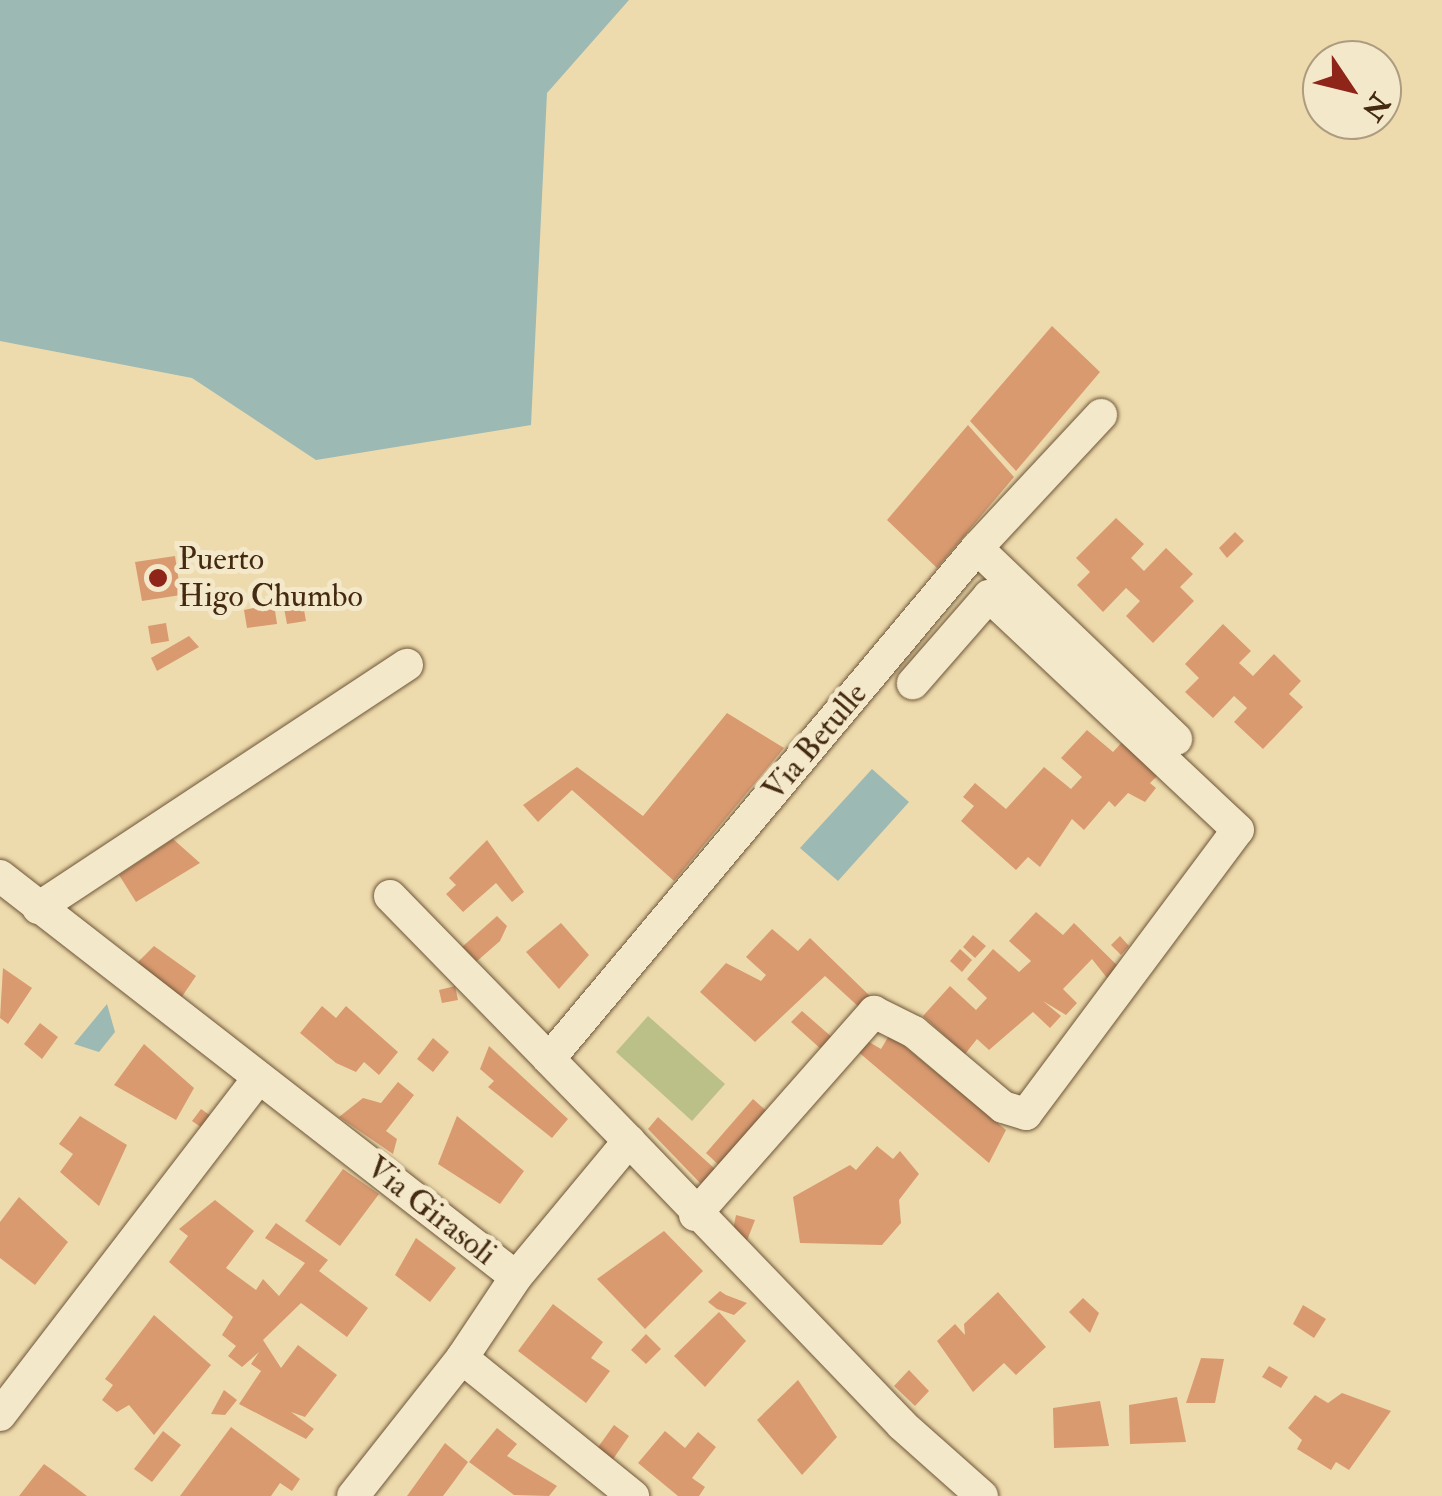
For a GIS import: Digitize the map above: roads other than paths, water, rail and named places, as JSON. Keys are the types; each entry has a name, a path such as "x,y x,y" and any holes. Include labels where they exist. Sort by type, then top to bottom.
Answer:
{"street":[{"name":"Via Betulle","path":"549,1059 977,548 1101,415"},
{"path":"977,548 1176,740"},
{"path":"696,1216 874,1012 914,1032 1003,1107 1026,1114 1238,830 989,596 912,683"},
{"path":"38,908 407,665"},
{"name":"Via Girasoli","path":"0,876 516,1277 629,1141"},
{"path":"390,896 629,1141 696,1216 982,1496"},
{"path":"0,1415 259,1078"},
{"path":"353,1496 462,1358 516,1277"},
{"path":"462,1358 633,1496"}],"water":[{"path":"0,0 629,0 547,93 531,425 316,460 192,378 0,341"},
{"path":"872,769 909,802 838,881 800,848"},
{"path":"107,1004 115,1032 99,1052 74,1044"}],"place":[{"name":"Puerto Higo Chumbo","path":"158,578"}]}
